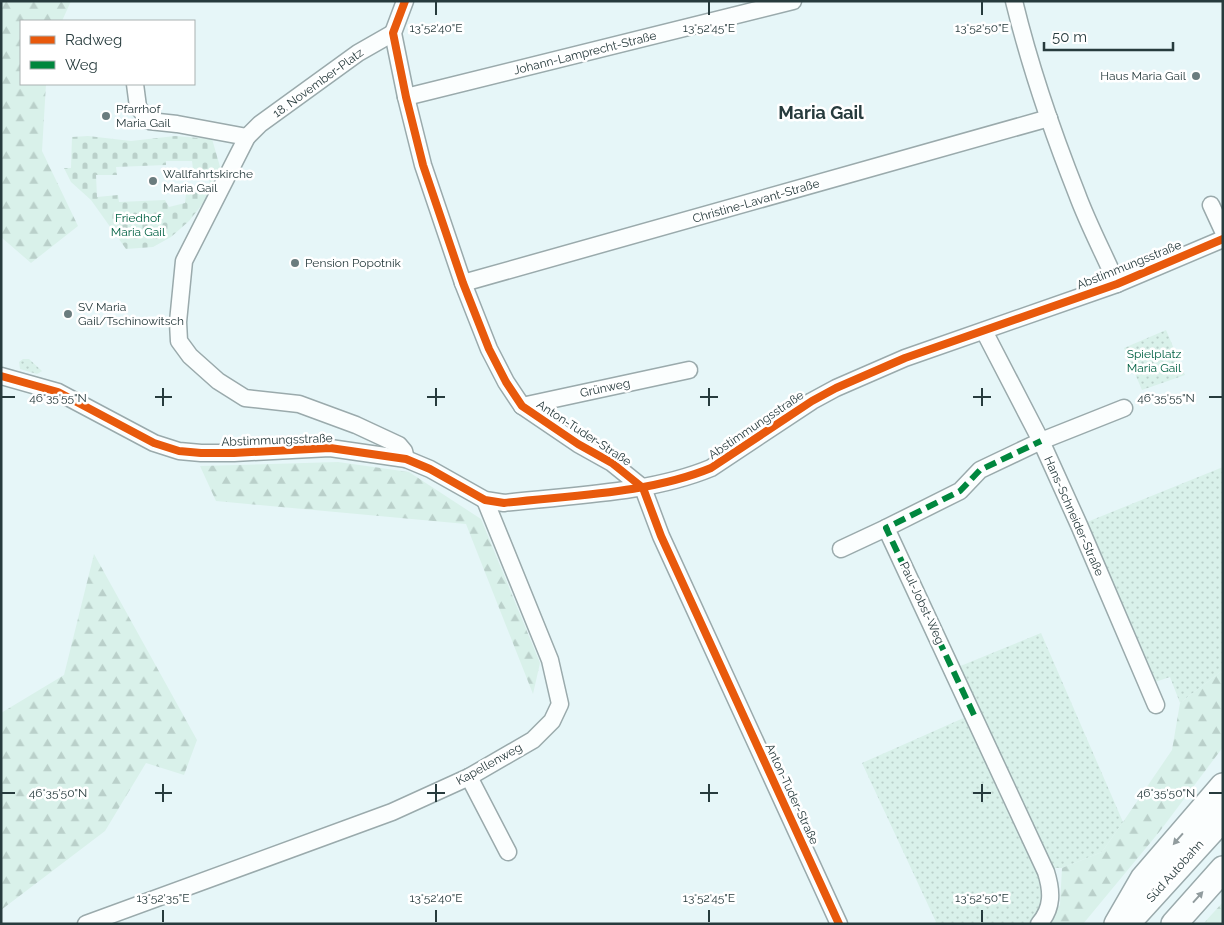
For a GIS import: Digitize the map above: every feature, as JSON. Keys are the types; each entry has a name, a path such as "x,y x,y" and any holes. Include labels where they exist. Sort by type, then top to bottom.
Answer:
{"highway":[{"path":"1117,924 1143,879 1218,802 1223,780"},
{"name":"Süd Autobahn","path":"1127,924 1218,802"},
{"path":"1174,924 1223,869"}],"street":[{"path":"393,33 405,1"},
{"name":"Johann-Lamprecht-Straße","path":"406,97 793,1"},
{"path":"1014,1 1049,118 1077,195 1117,284"},
{"name":"Anton-Tuder-Straße","path":"393,33 406,97 423,165 462,283 489,348 506,382 522,406 578,444 612,463 643,488 661,536 839,924"},
{"name":"18. November-Platz","path":"393,33 358,53 260,124 247,137 184,261 178,322 179,340 190,356 218,381 245,398 299,404 356,425 399,445 404,451 406,458"},
{"path":"135,85 138,107 149,121 247,137"},
{"name":"Christine-Lavant-Straße","path":"462,283 1049,118"},
{"path":"1211,205 1223,230"},
{"name":"Abstimmungsstraße","path":"1,376 58,392 154,443 180,451 234,453 330,448 406,458 430,469 485,500 504,503 643,488 694,475 711,468 812,401 836,388 905,358 1117,284 1223,239"},
{"name":"Hans-Schneider-Straße","path":"984,331 1041,441 1156,705"},
{"name":"Grünweg","path":"522,406 689,370"},
{"path":"841,549 960,491 980,470 1041,441 1124,408"},
{"name":"Kapellenweg","path":"86,924 392,812 469,777 533,740 552,721 560,704 550,660 485,500"},
{"name":"Paul-Jobst-Weg","path":"886,528 1046,872 1051,889 1050,903 1045,917 1039,924"},
{"path":"469,777 508,852"}],"green space":[{"path":"1,1 71,1 62,20 20,20 20,85 46,85 42,151 78,226 31,263 1,237"},
{"name":"Friedhof Maria Gail","path":"88,136 131,141 175,136 212,139 221,170 212,192 189,221 171,237 153,247 126,249 91,200 71,182 64,168 71,168 72,137","holes":["166,161 192,161 193,169 201,168 209,177 210,185 203,191 186,194 185,203 169,207 165,200 119,202 118,195 97,197 96,175 117,175 116,167 166,165"]},
{"name":"Spielplatz Maria Gail","path":"1166,330 1185,375 1142,390 1124,348"},
{"path":"23,359 29,359 42,371 37,374 20,369 19,362"},
{"path":"338,462 409,472 481,519 540,663 533,694 466,524 216,501 200,466"},
{"path":"1223,467 1223,670 1180,703 1170,677 1152,683 1087,522"},
{"path":"94,554 197,740 184,775 146,763 105,831 1,910 1,713 64,675"},
{"path":"1041,633 1123,822 1102,852 1062,868 1050,868 958,667"},
{"path":"1223,670 1223,747 1160,831 1083,924 1046,924 1060,905 1062,868 1102,852 1172,750 1180,703"},
{"path":"968,716 1041,872 1043,887 1042,905 1030,924 934,924 936,922 862,763"},
{"path":"1223,902 1223,924 1203,924"}],"marked path":[{"path":"974,715 886,528 960,491 980,470 1041,441"}],"cycle path":[{"path":"405,1 393,33 406,97 423,165 463,283 489,349 506,382 522,406 578,444 612,463 643,488 661,536 839,924"},
{"path":"1,376 58,392 154,443 179,451 234,453 330,448 406,459 430,469 485,500 504,503 609,492 687,477 711,468 812,401 836,388 905,358 1117,284 1223,239"}],"place":[{"name":"Haus Maria Gail","path":"1196,76"},
{"name":"Pfarrhof Maria Gail","path":"106,116"},
{"name":"Wallfahrtskirche Maria Gail","path":"153,181"},
{"name":"Pension Popotnik","path":"295,263"},
{"name":"SV Maria Gail/Tschinowitsch","path":"68,314"}],"district":[{"name":"Maria Gail","path":"821,112"}]}
